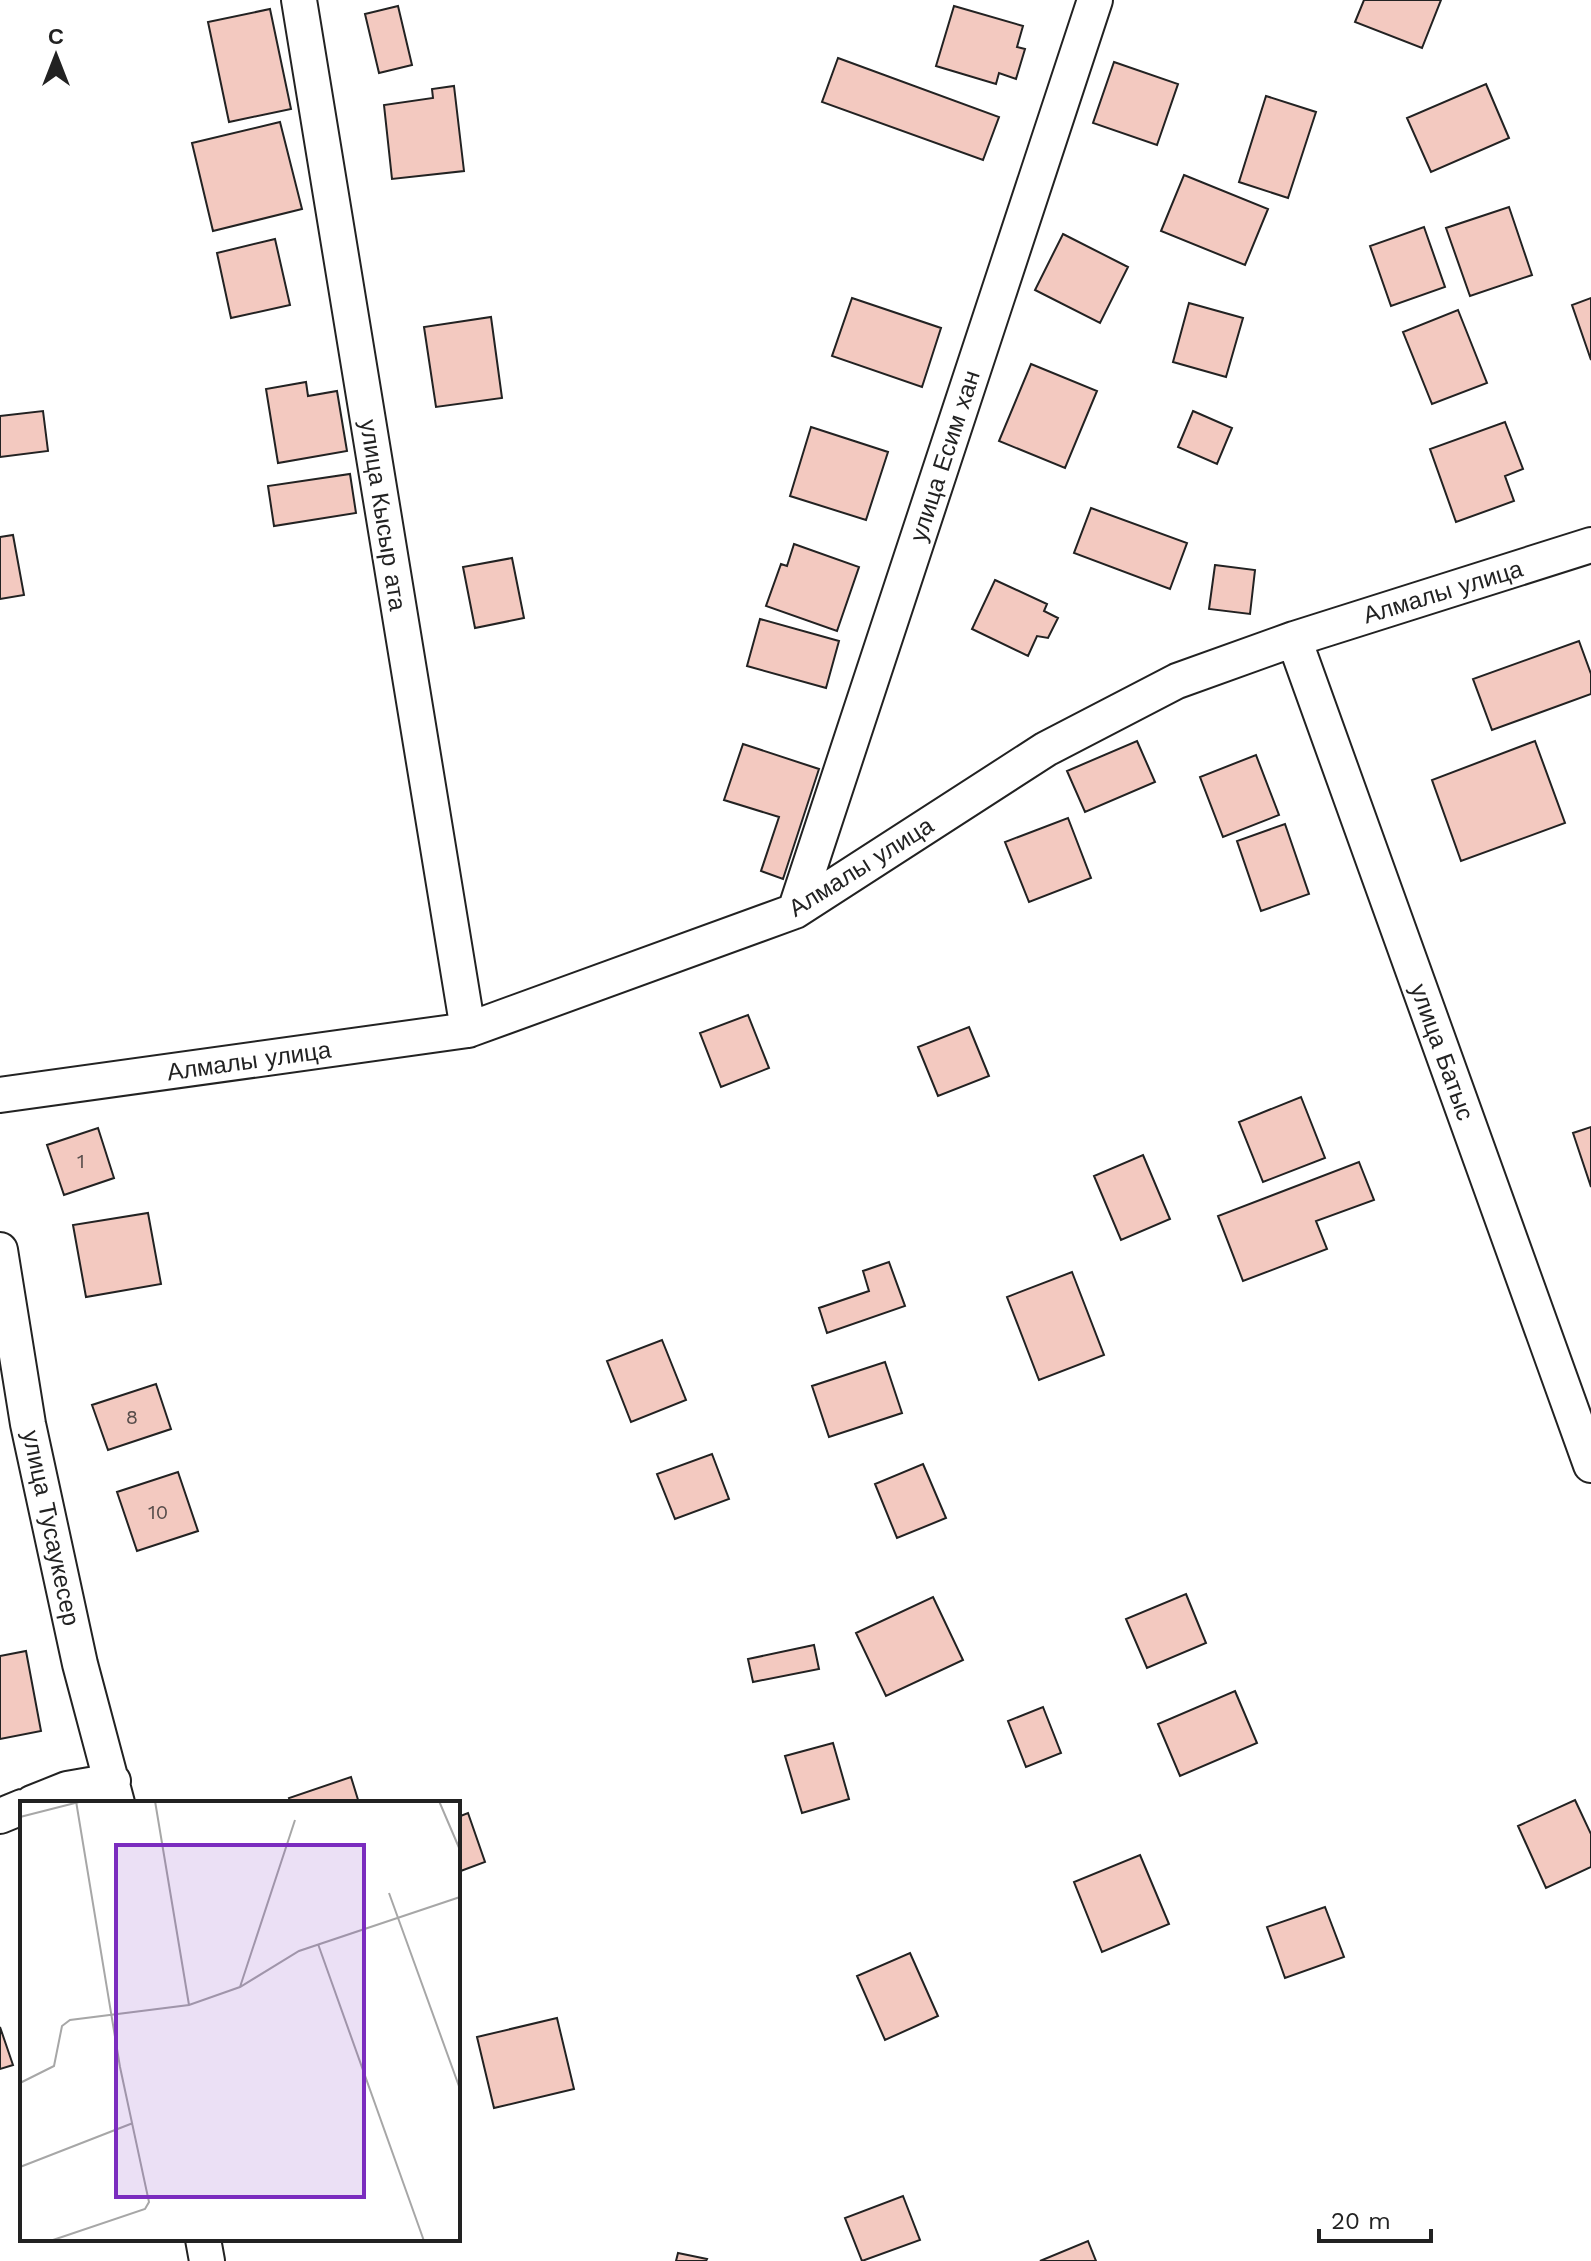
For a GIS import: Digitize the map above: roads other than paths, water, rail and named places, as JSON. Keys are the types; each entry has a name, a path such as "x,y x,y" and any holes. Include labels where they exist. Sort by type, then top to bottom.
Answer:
{"street":[{"name":"улица Кысыр ата","path":"299,0 468,1030"},
{"name":"улица Есим хан","path":"795,911 1095,0"},
{"name":"Алмалы улица","path":"0,1095 468,1030 795,911 1046,749 1177,681 1294,639 1591,545"},
{"name":"улица Батыс","path":"1294,639 1591,1465"},
{"name":"улица Тусаукесер","path":"0,1250 28,1424 80,1664 115,1792"},
{"path":"37,1801 67,1789 115,1792"},
{"path":"0,1816 20,1808"},
{"path":"203,2241 207,2261"}]}
